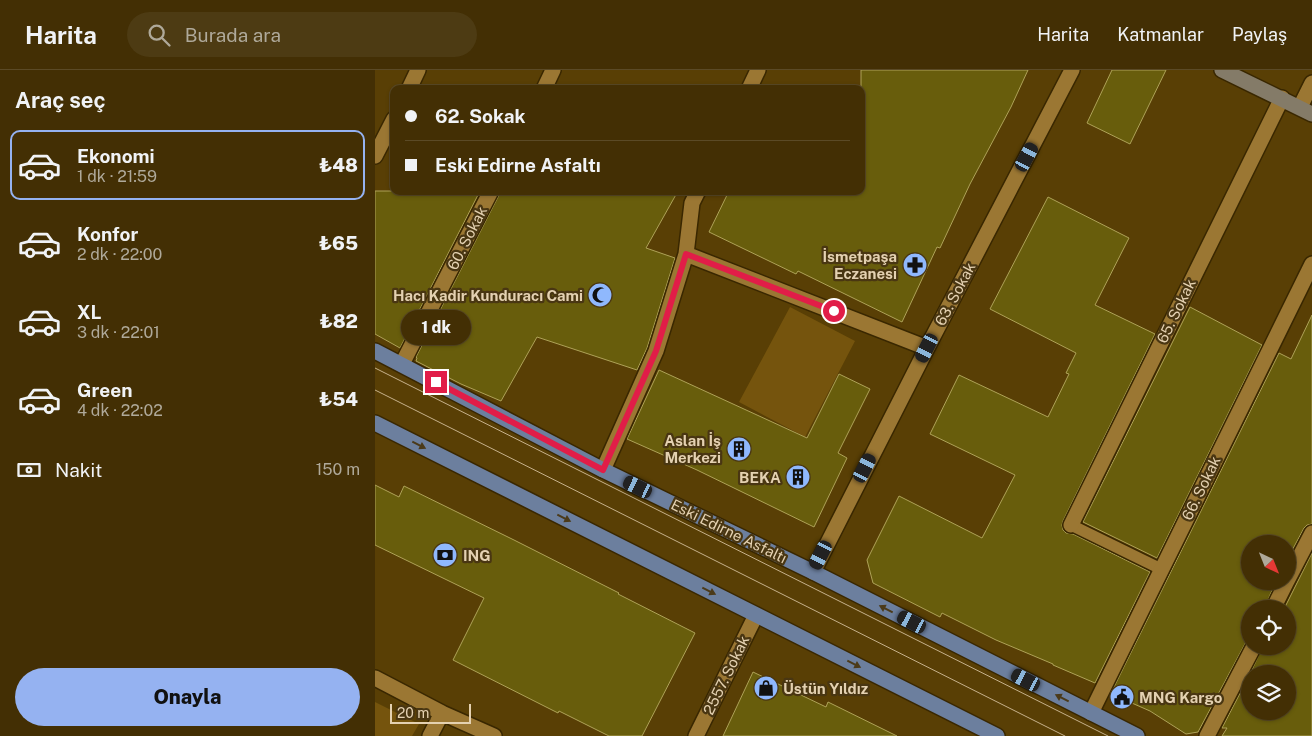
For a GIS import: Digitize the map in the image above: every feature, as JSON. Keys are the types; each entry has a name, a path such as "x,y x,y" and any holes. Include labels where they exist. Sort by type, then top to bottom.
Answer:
{"main road":[{"path":"1222,70 1306,110"},
{"name":"Eski Edirne Asfaltı","path":"375,351 603,470 813,572 1137,736"},
{"path":"375,423 997,736"}],"street":[{"path":"411,85 418,70"},
{"path":"546,85 553,70"},
{"path":"751,85 758,70"},
{"name":"63. Sokak","path":"813,572 1072,70"},
{"path":"1306,110 1312,83"},
{"name":"65. Sokak","path":"1071,525 1282,98"},
{"path":"375,156 390,127"},
{"name":"60. Sokak","path":"402,364 489,195"},
{"path":"603,470 656,351 686,254 692,203 696,195"},
{"path":"686,254 927,348"},
{"name":"66. Sokak","path":"1091,712 1312,264"},
{"path":"1296,564 1312,534"},
{"name":"2557. Sokak","path":"695,736 756,614"},
{"path":"1207,736 1249,655"},
{"path":"375,678 443,713 494,736"},
{"path":"430,736 443,713"}],"lane":[{"path":"1071,525 1161,569"}],"shaded area":[{"path":"790,307 855,341 805,437 739,402"},
{"path":"375,702 419,724 412,736 375,736"}],"building":[{"path":"861,70 1028,70 940,248 937,247 902,322 798,271 796,274 709,232 727,195 865,195 865,85 861,85"},
{"path":"1112,70 1166,70 1130,144 1087,123"},
{"path":"375,191 390,191 390,195 478,195 400,348 375,334"},
{"path":"499,195 676,195 646,248 675,258 647,348 637,370 537,337 501,401 461,384 416,361 416,357"},
{"path":"1048,197 1129,238 1095,305 1155,334 1062,525 1066,533 1073,534 1150,572 1095,683 996,640 942,613 940,617 873,583 867,560 899,496 982,538 1015,475 930,434 959,375 1048,417 1069,374 1066,373 1076,353 990,309"},
{"path":"1190,307 1262,345 1157,558 1083,522"},
{"path":"1312,315 1312,524 1304,528 1296,543 1296,535 1241,535 1241,590 1272,590 1268,600 1241,600 1241,651 1198,732 1186,734 1150,711 1125,700 1127,697 1112,691 1279,353 1291,359"},
{"path":"659,370 807,438 839,374 870,389 838,453 847,458 814,527 697,470 627,439"},
{"path":"375,485 399,497 404,486 695,633 642,736 609,736 559,711 558,713 453,660 484,598 375,545"},
{"path":"1312,553 1312,736 1222,736 1227,728 1222,728 1241,691 1241,720 1296,720 1296,665 1254,665 1259,655 1296,655 1296,600 1288,600 1294,590 1296,590 1296,585"},
{"name":"Üstün Yıldız","path":"753,672 826,707 828,702 897,736 723,736"}],"tram line":[{"path":"375,368 1108,736"},
{"path":"375,390 1065,736"}],"place":[{"name":"İsmetpaşa Eczanesi","path":"915,265"},
{"name":"Hacı Kadir Kunduracı Cami","path":"600,295"},
{"name":"Aslan İş Merkezi","path":"739,449"},
{"name":"BEKA","path":"798,477"},
{"name":"ING","path":"445,555"},
{"name":"Üstün Yıldız","path":"766,688"},
{"name":"MNG Kargo","path":"1122,697"}],"route":[{"path":"436,382 603,470 656,351 686,254 834,311"}]}
